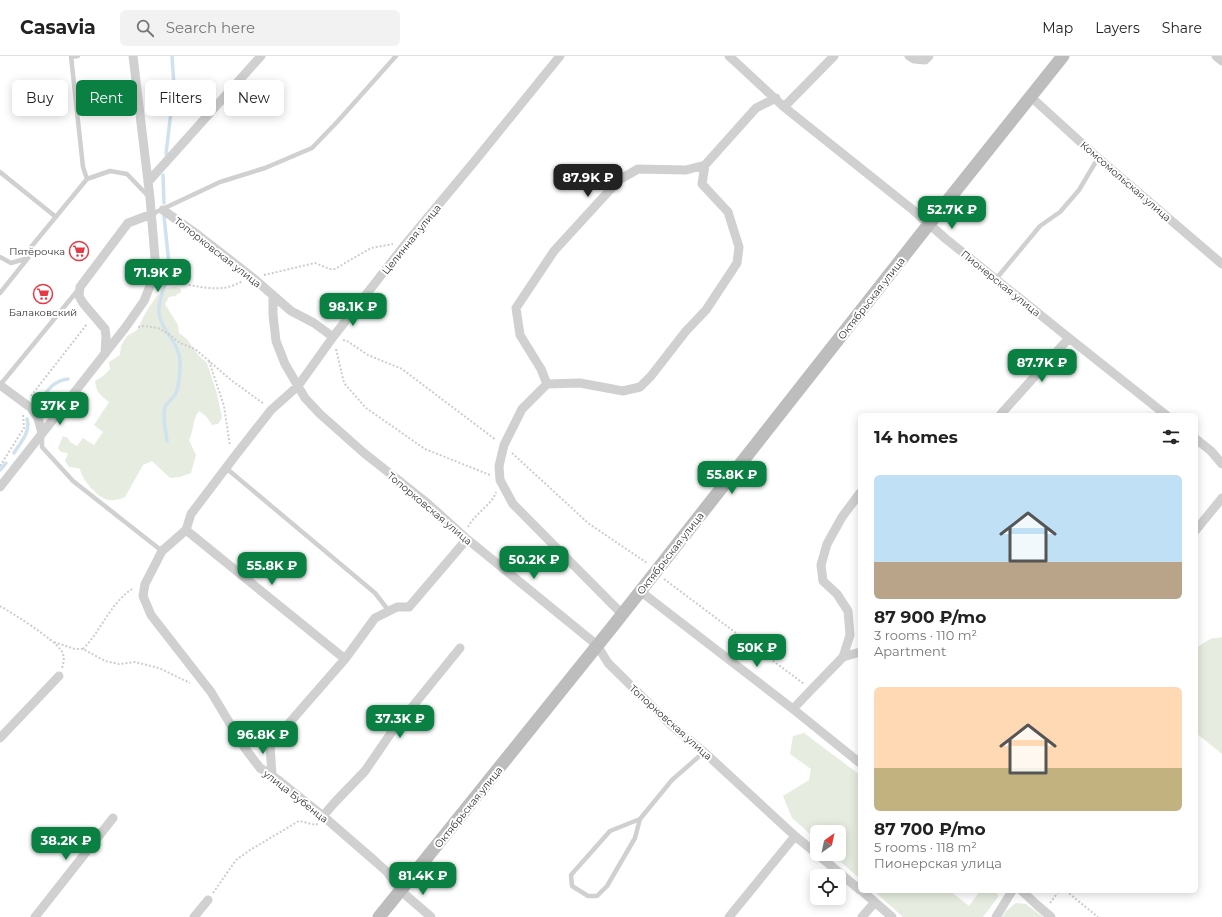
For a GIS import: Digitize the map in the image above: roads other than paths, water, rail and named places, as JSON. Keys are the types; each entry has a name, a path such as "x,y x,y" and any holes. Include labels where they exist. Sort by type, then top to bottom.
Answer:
{"street":[{"path":"0,487 125,328 144,301 152,280 155,258 152,214 133,56"},
{"path":"148,182 261,56"},
{"name":"Целинная улица","path":"186,530 190,514 271,410 298,386 333,336 404,246 560,56"},
{"name":"Пионерская улица","path":"729,56 784,107 1163,413"},
{"path":"784,107 834,56"},
{"path":"909,56 914,59 925,60 929,56"},
{"name":"Октябрьская улица","path":"380,917 656,572 1063,56"},
{"path":"1216,56 1222,61"},
{"name":"Комсомольская улица","path":"1031,97 1098,158 1222,264"},
{"path":"622,614 513,504 500,480 499,466 504,445 522,409 547,384 580,383 623,390 640,387 686,331 706,310 738,264 739,247 728,212 702,184 705,165 756,108 776,98"},
{"path":"547,384 541,369 520,336 516,308 554,252 619,180 638,169 686,170 705,165"},
{"name":"Топорковская улица","path":"163,210 252,277 291,311 314,323 333,336"},
{"path":"105,354 105,329 79,296 80,287 128,223 152,214"},
{"name":"Топорковская улица","path":"273,295 273,315 276,341 285,364 305,398 320,414 364,453 426,502 467,539 597,645 608,663 672,726 704,752 810,848"},
{"path":"1002,413 1069,338"},
{"path":"0,385 26,404 38,418 42,433"},
{"path":"1198,441 1211,451 1222,464"},
{"path":"793,710 843,657 850,635 848,611 837,594 823,581 821,565 827,544 842,516 858,496"},
{"path":"1198,528 1222,498"},
{"path":"162,551 186,530 345,659"},
{"path":"272,775 270,746 345,659 375,618 397,607 409,607 467,539"},
{"name":"улица Бубенца","path":"162,551 145,584 143,596 151,615 211,692 248,752 260,768 272,775 323,816 376,862 401,891 431,917"},
{"path":"640,591 858,762"},
{"path":"323,816 365,771 391,733 460,648"},
{"path":"843,657 858,653"},
{"path":"0,738 58,676"},
{"path":"35,917 114,818"},
{"path":"729,917 795,836"},
{"name":"Топорковская улица","path":"826,861 858,888"},
{"name":"Топорковская улица","path":"864,893 892,917"},
{"path":"996,917 1011,893"},
{"path":"1024,893 1051,917"},
{"path":"194,917 208,900"},
{"path":"862,917 875,902"}],"lane":[{"path":"78,56 71,56 83,167 87,179"},
{"path":"152,214 220,182 265,168 312,148 396,56"},
{"path":"996,279 1040,226 1060,212 1078,190 1098,158"},
{"path":"0,293 28,258 31,247 87,179 110,171 127,174 150,198"},
{"path":"0,172 56,217"},
{"path":"0,257 11,263 28,258"},
{"path":"0,385 80,287"},
{"path":"42,433 42,447 73,481 162,551"},
{"path":"226,468 375,594 389,611"},
{"path":"640,819 610,831 571,875 572,886 588,896 597,896 607,886 635,838 640,819 672,780 704,752"}],"waterway":[{"path":"166,154 174,86 172,56"},
{"path":"163,175 164,203"},
{"path":"164,216 170,274 162,295 159,313 162,324 178,350 180,362 180,378 177,389 175,395 166,405 164,411 167,441"},
{"path":"37,406 46,392 53,385 57,382 68,379"},
{"path":"14,453 28,428 27,419"},
{"path":"0,470 6,463"}],"place":[{"name":"Пятёрочка","path":"79,251"},
{"name":"Балаковский","path":"43,294"}]}
